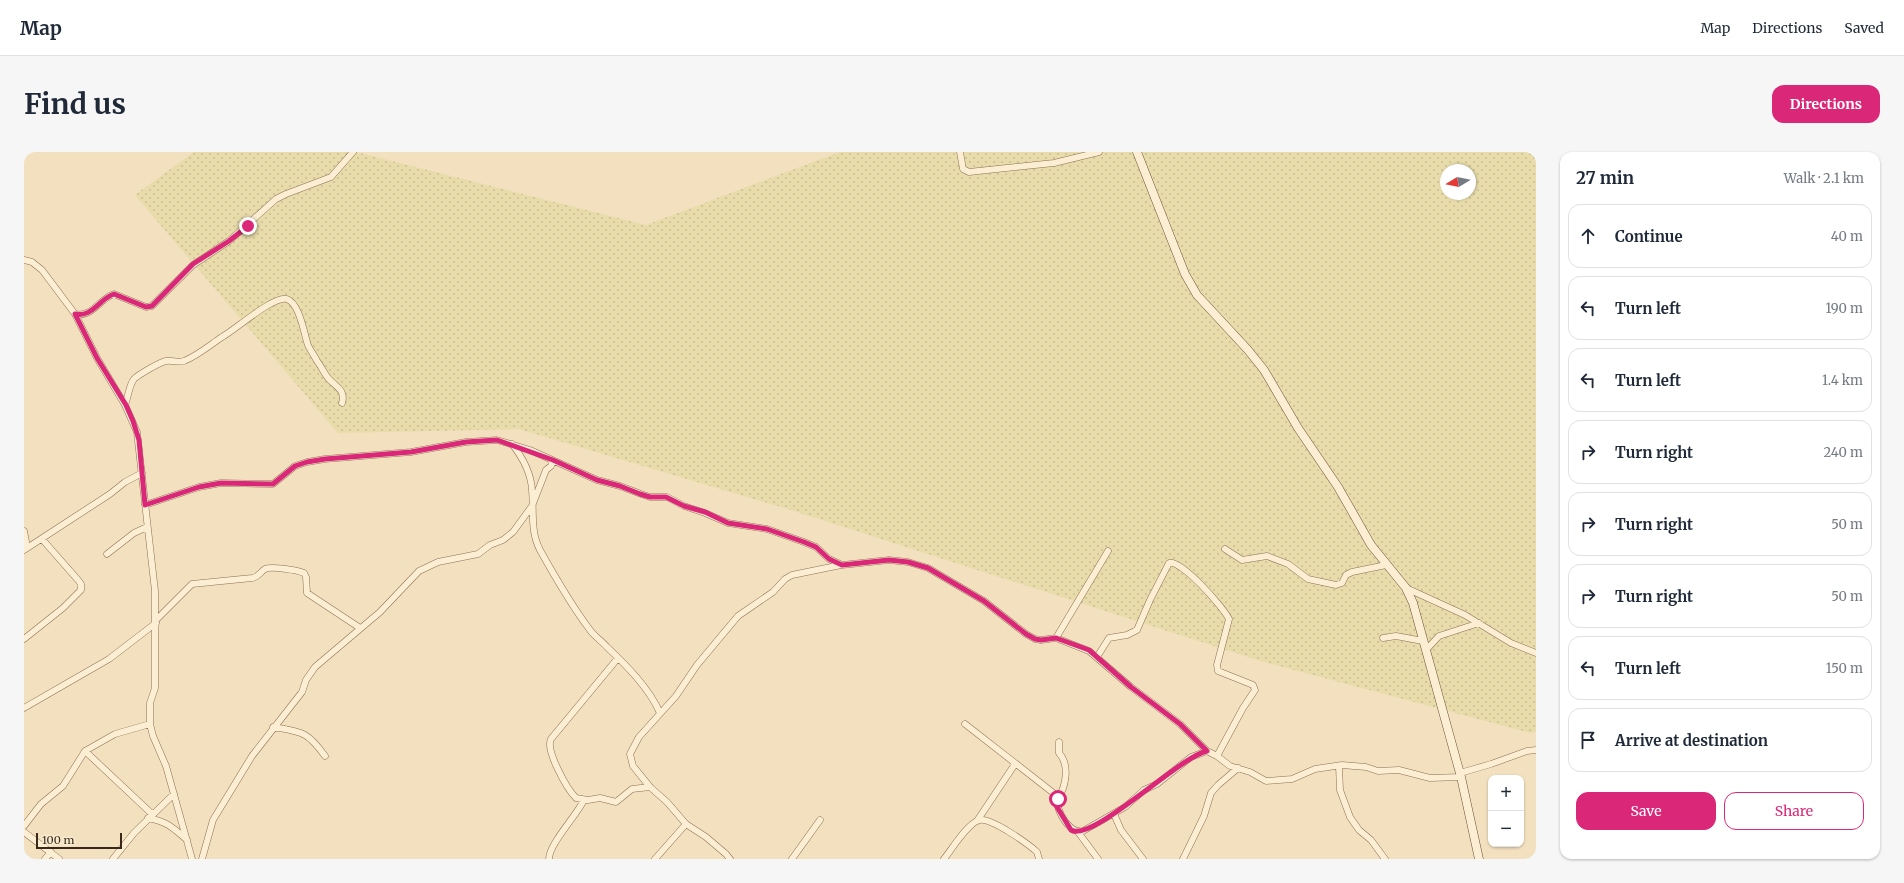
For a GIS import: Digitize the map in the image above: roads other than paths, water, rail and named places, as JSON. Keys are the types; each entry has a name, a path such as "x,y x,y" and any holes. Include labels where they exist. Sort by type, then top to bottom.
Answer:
{"main road":[{"path":"1137,152 1185,274 1197,295 1248,350 1264,370 1298,428 1338,487 1371,545 1406,588 1426,650 1461,775 1479,859"}],"street":[{"path":"75,314 85,314 96,308 107,297 114,294 146,307 152,306 193,264 229,241 276,199 331,177 352,152"},
{"path":"960,152 964,169 969,172 1054,163 1099,152"},
{"path":"24,260 32,262 42,270 75,314 97,358 126,405 139,440 155,591 155,688 150,703 150,724 174,794 192,859"},
{"path":"126,405 132,383 138,376 165,361 182,361 188,358 229,333 256,312 274,302 284,299 288,299 293,305 302,321 313,355 328,378 340,389 343,395 342,403"},
{"path":"145,505 199,487 221,483 273,484 295,466 325,459 411,452 481,440 497,440 512,444 553,460 597,480 620,486 650,497 666,497 684,506 705,512 728,523 767,529 804,542 816,547 829,559 842,565"},
{"path":"512,444 521,456 530,477 534,529 539,548 565,594 590,631 640,682 654,701 660,713"},
{"path":"202,859 213,820 252,756 273,727 302,692 306,680 315,667 403,589 419,571 444,561 478,554 503,540 513,532 532,506 546,470 551,466 553,460"},
{"path":"24,531 26,549 110,494 125,482 142,473"},
{"path":"107,554 129,536 147,526"},
{"path":"24,639 63,608 81,590 78,580 42,539"},
{"path":"1225,549 1242,560 1268,556 1288,564 1308,579 1336,585 1342,583 1346,575 1352,572 1386,565"},
{"path":"1056,638 1108,552"},
{"path":"728,858 706,838 686,824 650,787 632,766 630,754 639,737 676,696 697,665 738,616 773,592 785,579 792,575 842,565 889,560 917,564 943,575 984,601 1026,634 1041,640 1056,638 1083,647 1097,657 1131,687 1180,724 1207,751 1218,756 1224,762 1266,780 1274,781 1292,778 1315,769 1339,766 1366,767 1378,771 1399,770 1430,778 1461,775 1527,751 1536,750"},
{"path":"1097,657 1109,638 1137,630 1169,563 1175,563 1195,578 1223,608 1229,619 1217,665 1218,671 1253,685 1255,690 1242,708 1218,756"},
{"path":"24,708 109,659 156,622 192,584 252,578 265,570 273,568 304,573 306,577 307,593 360,628"},
{"path":"1406,588 1465,615 1511,642 1536,653"},
{"path":"1426,650 1439,636 1479,623"},
{"path":"1383,638 1396,636 1423,641"},
{"path":"618,658 549,742 563,782 576,798 584,800 600,798 616,802 632,789 650,787"},
{"path":"24,826 41,804 63,786 85,752 115,734 150,724"},
{"path":"965,724 1056,795 1058,799"},
{"path":"273,727 303,733 308,736 325,756"},
{"path":"1059,742 1059,753 1064,758 1066,768 1062,793 1058,799 1057,807 1071,830 1078,832 1083,831 1114,814 1191,757 1207,751"},
{"path":"85,752 150,816 163,821 187,840"},
{"path":"977,822 1015,764"},
{"path":"1339,766 1340,790 1350,817 1359,830 1371,840 1385,859"},
{"path":"1183,859 1204,816 1211,793 1238,768"},
{"path":"113,859 150,816 174,794"},
{"path":"549,859 553,846 577,813 584,800"},
{"path":"1114,814 1121,830 1143,859"},
{"path":"792,859 820,820"},
{"path":"944,859 969,827 977,822 986,820 1005,830 1038,852 1038,859"},
{"path":"655,859 686,824"},
{"path":"24,832 59,859"},
{"path":"1078,832 1098,859"},
{"path":"45,859 51,852"}]}
